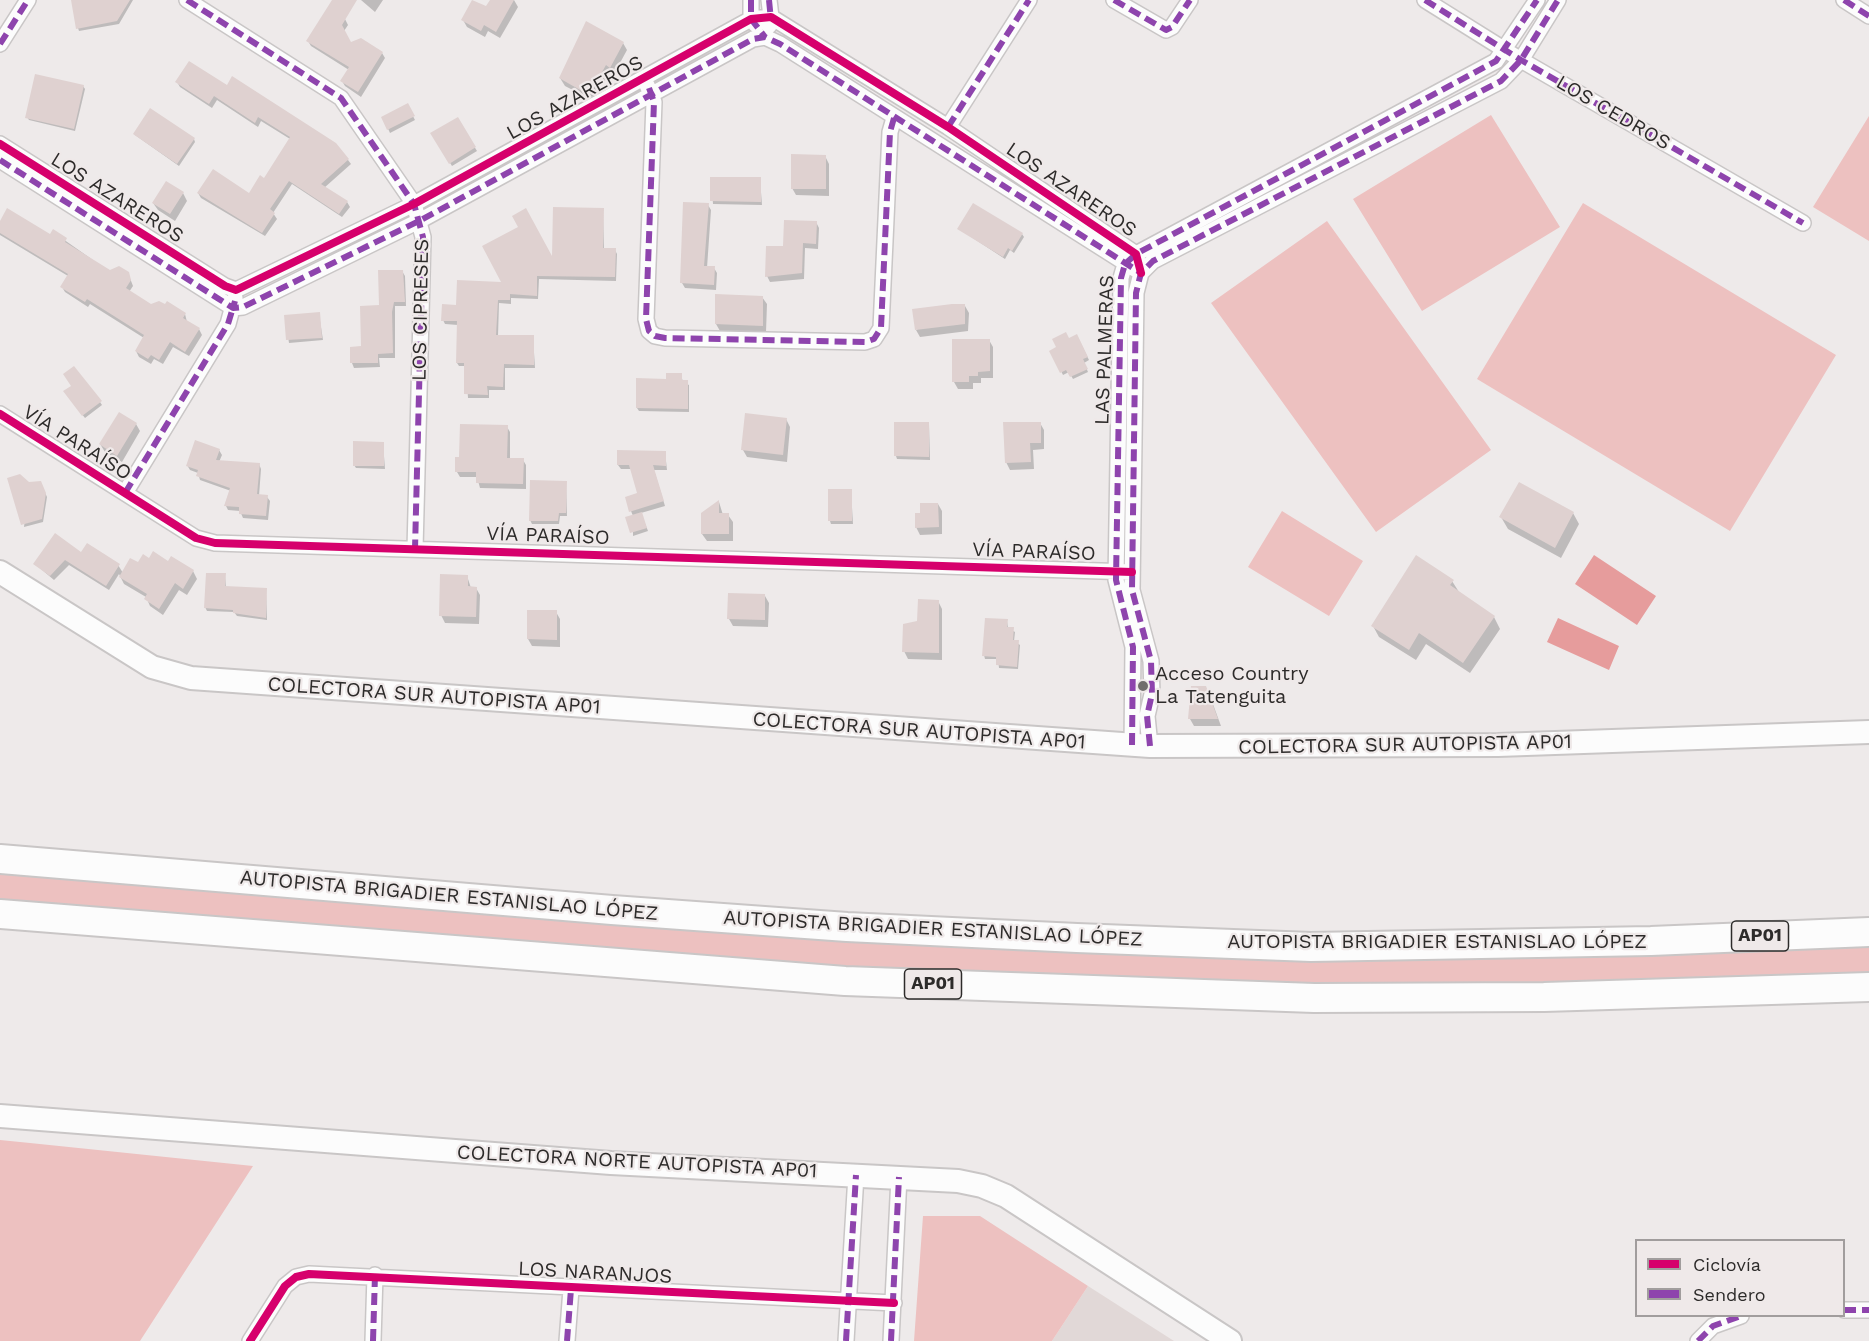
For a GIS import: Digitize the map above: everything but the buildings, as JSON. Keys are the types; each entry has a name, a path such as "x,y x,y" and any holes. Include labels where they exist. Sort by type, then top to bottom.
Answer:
{"highway":[{"name":"AUTOPISTA BRIGADIER ESTANISLAO LÓPEZ","path":"0,859 847,927 1311,947 1651,941 1869,932"},
{"name":"AP01","path":"0,914 845,981 1314,998 1544,997 1869,987"},
{"path":"1651,941 1782,921 1869,916"}],"main road":[{"name":"COLECTORA SUR AUTOPISTA AP01","path":"0,572 152,667 191,678 1141,746 1498,746 1869,732"},
{"name":"COLECTORA NORTE AUTOPISTA AP01","path":"0,1116 610,1164 958,1181 982,1186 1006,1196 1230,1341"}],"street":[{"path":"0,44 28,0"},
{"name":"LOS CIPRESES","path":"187,0 341,98 414,204 421,220 423,237 415,549"},
{"path":"751,0 751,19 765,38"},
{"path":"765,38 771,18 769,0"},
{"path":"948,127 1029,0"},
{"path":"1114,0 1166,30 1172,27 1190,0"},
{"name":"LOS CEDROS","path":"1425,0 1521,60 1803,223"},
{"name":"LAS PALMERAS","path":"1141,746 1133,647 1116,580 1121,278 1130,259 1496,61 1537,0"},
{"name":"LAS PALMERAS","path":"1141,746 1152,694 1151,661 1132,590 1136,293 1141,273 1153,261 1501,81 1521,60 1558,0"},
{"path":"1844,0 1869,16"},
{"name":"LOS AZAREROS","path":"0,144 225,286 237,291 414,204 751,19 771,18 948,127 1130,259"},
{"name":"LOS AZAREROS","path":"0,160 233,308 243,307 421,220 753,39 765,38 780,44 953,155 1130,259"},
{"path":"644,79 654,102 646,320 649,331 655,336 665,338 865,342 874,339 881,328 890,132 894,118"},
{"path":"953,155 964,138"},
{"path":"1130,259 1141,273"},
{"path":"125,493 228,324 237,291"},
{"name":"VÍA PARAÍSO","path":"0,414 196,538 214,543 1132,572"},
{"path":"846,1341 856,1175"},
{"path":"891,1341 899,1177"},
{"name":"LOS NARANJOS","path":"250,1341 285,1286 296,1277 309,1274 375,1275 571,1289 894,1304"},
{"path":"373,1341 375,1275"},
{"path":"567,1341 571,1289"},
{"path":"1845,1310 1869,1310"},
{"path":"1698,1341 1713,1326 1738,1317"}],"shaded area":[{"path":"1491,115 1560,227 1422,311 1353,199"},
{"path":"1869,116 1869,241 1813,207"},
{"path":"1583,203 1836,355 1730,531 1477,379"},
{"path":"1327,221 1491,450 1376,532 1211,303"},
{"path":"1282,511 1363,561 1329,616 1248,567"},
{"path":"1594,555 1656,596 1637,625 1575,584"},
{"path":"1558,618 1619,646 1609,670 1547,642"},
{"path":"0,859 1077,938 1869,932 1869,987 1314,998 0,914"},
{"path":"0,1140 253,1166 140,1341 0,1341"},
{"path":"923,1216 980,1216 1088,1286 1052,1341 914,1341"},
{"path":"1088,1286 1174,1341 1052,1341"}],"marked path":[{"path":"0,44 28,0"},
{"path":"187,0 341,98 414,204 423,237 415,549"},
{"path":"751,0 751,19 765,37"},
{"path":"769,0 771,20"},
{"path":"948,127 1029,0"},
{"path":"1114,0 1166,30 1172,27 1190,0"},
{"path":"1425,0 1521,60 1803,223"},
{"path":"1132,745 1133,647 1116,580 1121,278 1125,264 1136,254 1496,61 1537,0"},
{"path":"1150,746 1147,716 1152,694 1151,661 1132,590 1136,293 1141,273 1153,261 1501,81 1521,60 1558,0"},
{"path":"1844,0 1869,16"},
{"path":"0,160 233,308 243,307 421,220 753,39 765,37 780,44 1141,273"},
{"path":"649,88 654,102 646,319 649,331 655,336 665,338 865,342 874,339 881,328 890,132 894,118"},
{"path":"125,493 228,324 235,301"},
{"path":"846,1341 856,1175"},
{"path":"891,1341 899,1177"},
{"path":"373,1341 375,1275"},
{"path":"567,1341 571,1289"},
{"path":"1845,1310 1869,1310"},
{"path":"1698,1341 1713,1326 1738,1317"}],"cycle path":[{"path":"0,144 225,286 236,290 414,204 751,19 771,17 948,127 1136,254 1141,273"},
{"path":"0,414 196,538 215,543 1132,572"},
{"path":"250,1341 285,1286 296,1277 309,1274 894,1303"}],"place":[{"name":"Acceso Country La Tatenguita","path":"1143,686"}]}
